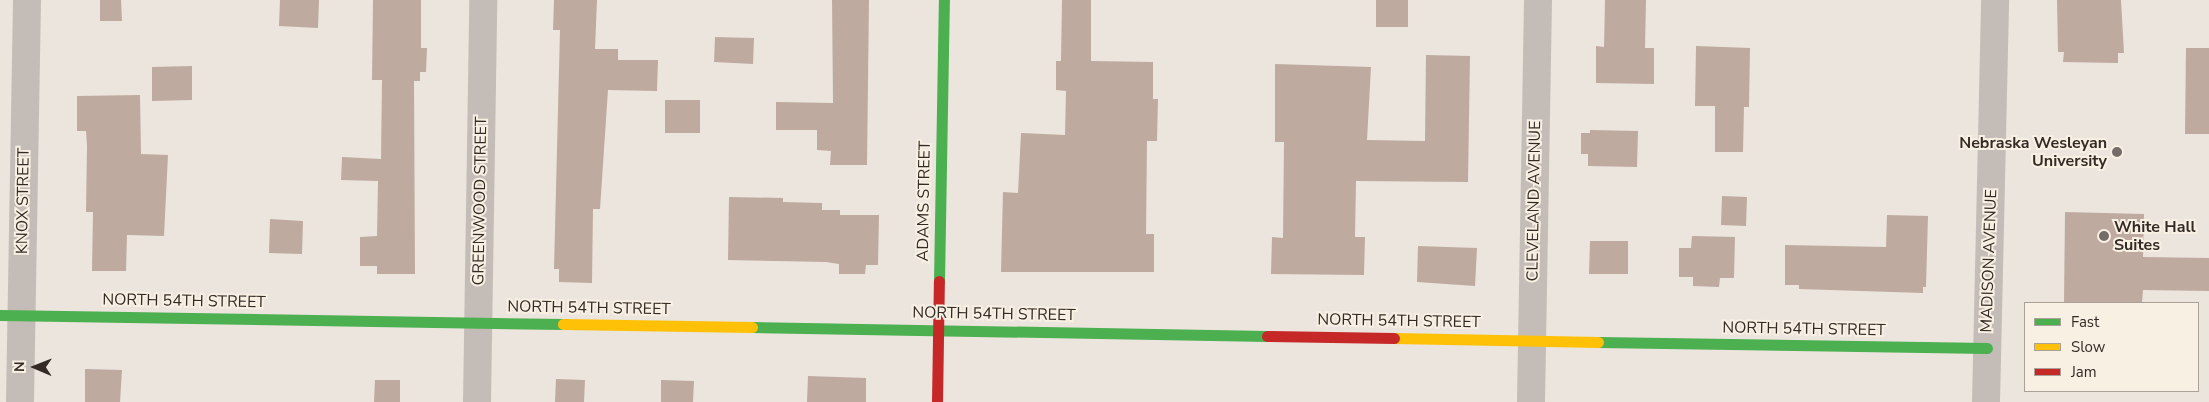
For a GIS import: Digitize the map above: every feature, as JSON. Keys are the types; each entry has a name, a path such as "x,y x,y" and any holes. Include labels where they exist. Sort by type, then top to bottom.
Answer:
{"street":[{"name":"KNOX STREET","path":"20,402 11,315 27,0"},
{"name":"GREENWOOD STREET","path":"476,402 484,0"},
{"name":"ADAMS STREET","path":"937,402 944,0"},
{"name":"CLEVELAND AVENUE","path":"1531,402 1538,0"},
{"name":"MADISON AVENUE","path":"1986,402 1995,0"},
{"name":"NORTH 54TH STREET","path":"11,315 1987,348"}],"building":[{"path":"100,0 121,0 122,21 100,21"},
{"path":"280,0 319,0 318,28 279,26"},
{"path":"373,0 421,0 421,48 427,48 426,72 420,72 420,81 414,81 415,274 377,274 377,266 360,266 360,237 377,236 378,181 341,180 342,157 381,159 382,80 372,80"},
{"path":"554,0 597,0 595,49 618,49 618,60 658,60 657,91 608,90 600,209 593,209 592,283 559,282 559,269 554,269 560,30 553,30"},
{"path":"832,0 869,0 867,165 830,165 831,151 817,150 817,130 776,130 776,102 833,103"},
{"path":"1062,0 1091,0 1091,61 1153,62 1153,99 1158,99 1157,141 1147,141 1146,234 1154,234 1154,272 1001,272 1003,192 1018,193 1021,133 1065,135 1066,91 1056,90 1056,61 1061,61"},
{"path":"1376,0 1408,0 1408,27 1376,27"},
{"path":"1605,0 1646,0 1645,48 1654,48 1654,84 1596,83 1596,46 1604,47"},
{"path":"2057,0 2121,0 2124,53 2118,53 2118,63 2063,62 2064,52 2058,52"},
{"path":"715,37 754,38 753,64 714,62"},
{"path":"1696,46 1750,48 1749,107 1744,107 1743,152 1715,152 1715,106 1695,106"},
{"path":"2186,48 2209,48 2209,134 2185,134"},
{"path":"1426,55 1470,56 1468,182 1356,181 1355,237 1365,237 1364,275 1271,274 1272,237 1283,238 1284,142 1275,142 1275,64 1371,67 1367,140 1425,141"},
{"path":"192,66 192,100 152,101 152,67"},
{"path":"140,95 141,154 168,155 164,236 127,235 126,271 92,271 93,212 86,212 86,131 77,131 77,96"},
{"path":"665,100 700,100 700,133 665,133"},
{"path":"1590,130 1638,131 1637,167 1588,166 1588,154 1581,154 1581,133 1590,133"},
{"path":"1722,196 1747,197 1746,226 1721,225"},
{"path":"729,197 783,198 783,202 822,203 822,210 840,210 840,215 879,215 878,265 866,265 865,274 839,274 839,264 826,262 728,260"},
{"name":"White Hall Suites","path":"2065,212 2144,214 2143,257 2209,258 2209,291 2143,290 2142,302 2064,302"},
{"path":"1887,215 1928,216 1926,287 1923,287 1923,293 1799,289 1799,285 1785,285 1785,245 1886,247"},
{"path":"270,219 303,221 302,254 269,253"},
{"path":"1692,236 1735,237 1734,278 1720,278 1719,287 1693,286 1693,277 1679,277 1679,248 1691,248"},
{"path":"1590,241 1628,241 1628,274 1589,274"},
{"path":"1418,246 1477,248 1475,286 1417,282"},
{"path":"85,369 122,370 120,402 85,402"},
{"path":"808,376 866,378 866,402 807,402"},
{"path":"556,379 585,380 584,402 555,402"},
{"path":"375,380 400,380 400,402 374,402"},
{"path":"661,380 694,381 693,402 661,402"}],"traffic: fast":[{"path":"939,281 944,0"},
{"path":"0,315 563,324"},
{"path":"752,327 1267,336"},
{"path":"1598,342 1987,348"}],"traffic: slow":[{"path":"563,324 752,327"},
{"path":"1394,338 1598,342"}],"traffic: jam":[{"path":"937,402 939,281"},
{"path":"1267,336 1394,338"}],"place":[{"name":"Nebraska Wesleyan University","path":"2117,152"},
{"name":"White Hall Suites","path":"2104,236"}]}
